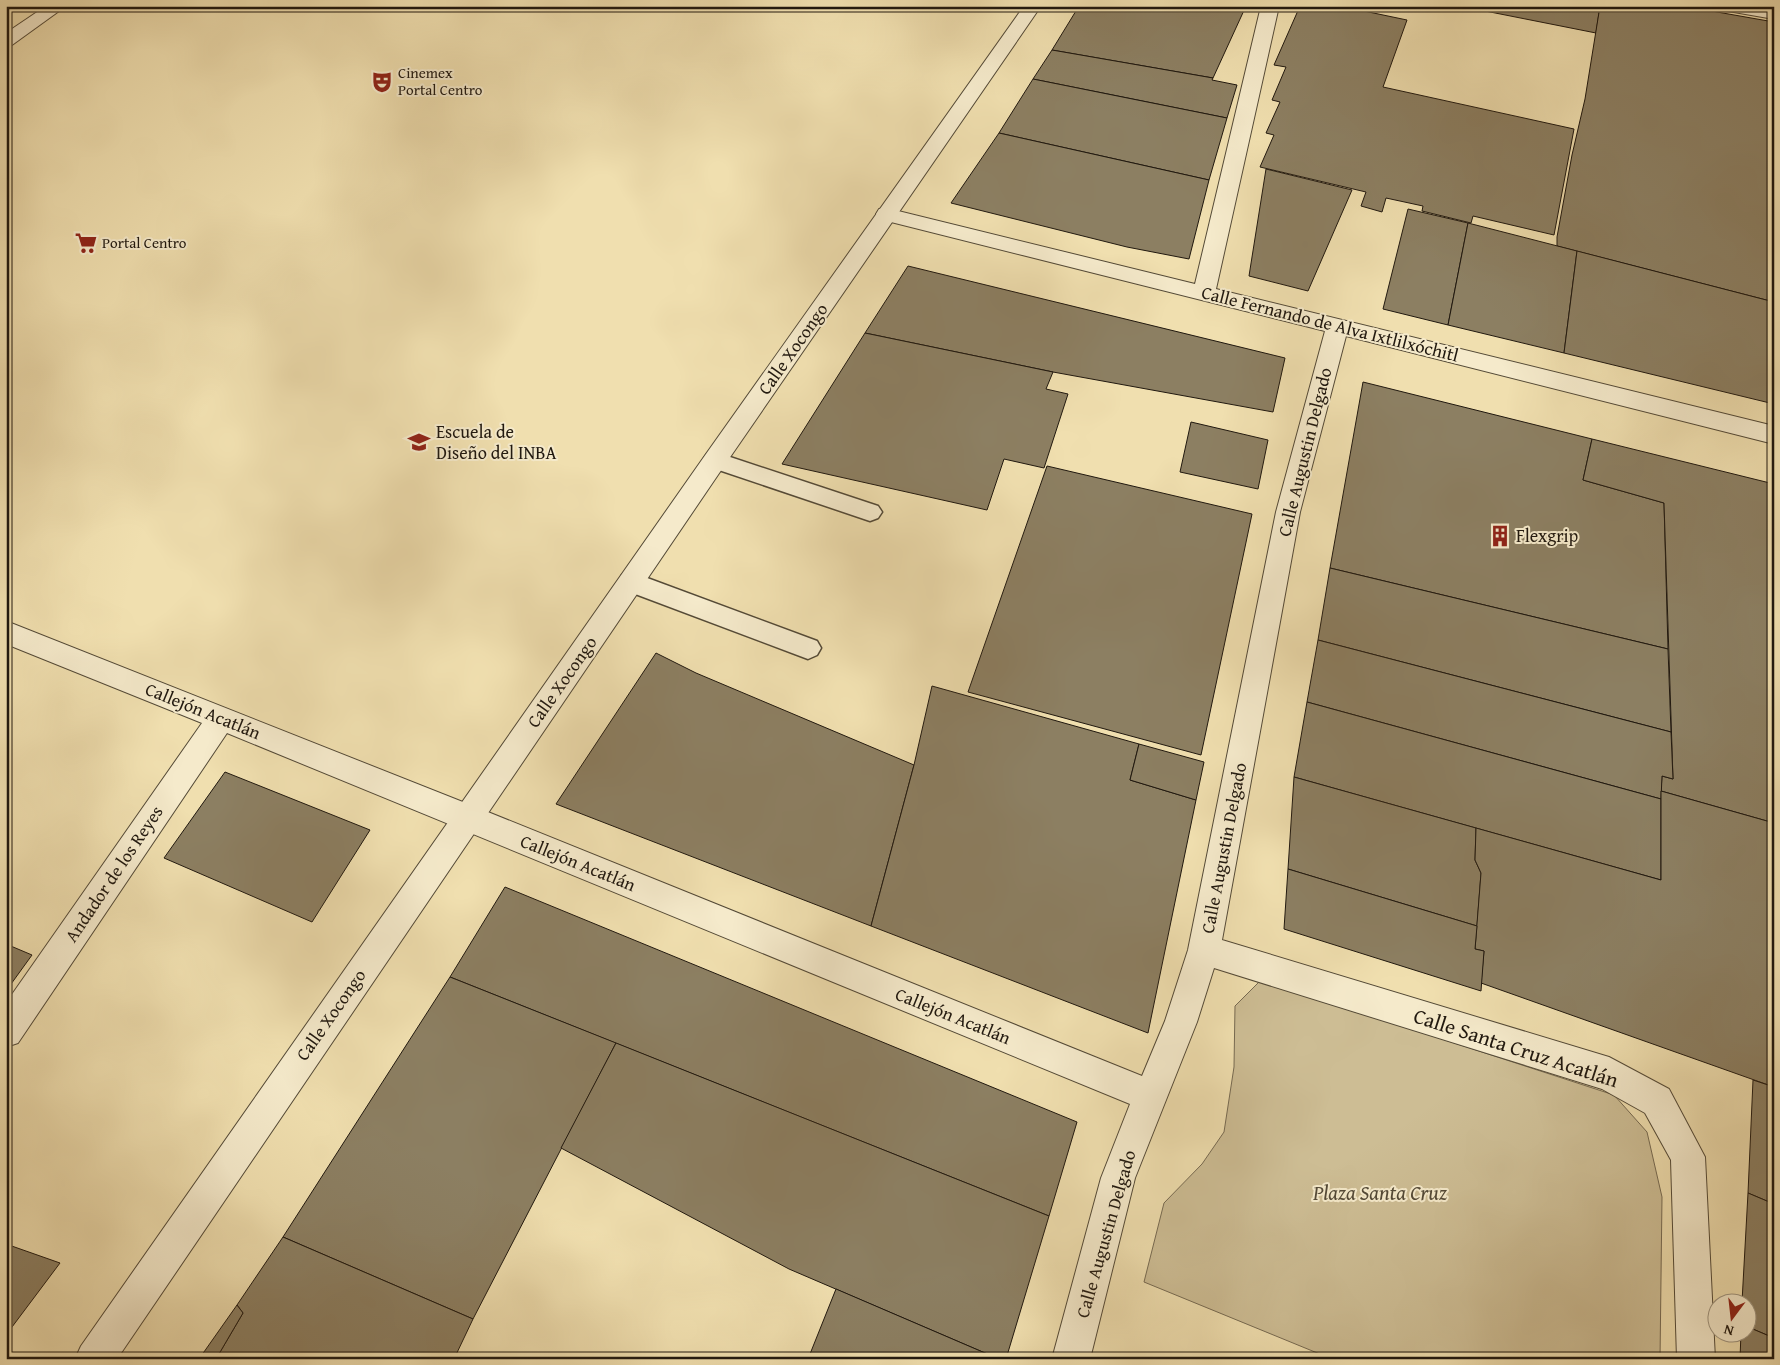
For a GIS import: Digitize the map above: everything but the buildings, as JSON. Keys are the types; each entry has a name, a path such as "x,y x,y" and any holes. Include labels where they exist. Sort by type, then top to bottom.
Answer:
{"street":[{"name":"Calle Xocongo","path":"94,1359 886,214 1033,6"},
{"path":"1204,293 1270,6"},
{"path":"1728,6 1774,14"},
{"path":"6,41 53,7"},
{"name":"Calle Fernando de Alva Ixtlilxóchitl","path":"886,214 1774,435"},
{"name":"Calle Augustin Delgado","path":"1071,1359 1118,1178 1181,1022 1204,950 1288,512 1337,326"},
{"name":"Callejón Acatlán","path":"6,632 468,817 1150,1096"},
{"name":"Andador de los Reyes","path":"6,1031 221,718"},
{"name":"Calle Santa Cruz Acatlán","path":"1204,950 1610,1074 1657,1101 1688,1157 1696,1359"}],"lane":[{"path":"716,460 870,512"},
{"path":"631,582 808,648"}],"green space":[{"name":"Plaza Santa Cruz","path":"1261,980 1614,1095 1647,1132 1662,1197 1660,1359 1332,1359 1144,1282 1164,1203 1202,1164 1224,1132 1234,1067 1235,1006"}],"place":[{"name":"Cinemex Portal Centro","path":"382,82"},
{"name":"Portal Centro","path":"86,243"},
{"name":"Escuela de Diseño del INBA","path":"419,442"},
{"name":"Flexgrip","path":"1500,536"}]}
